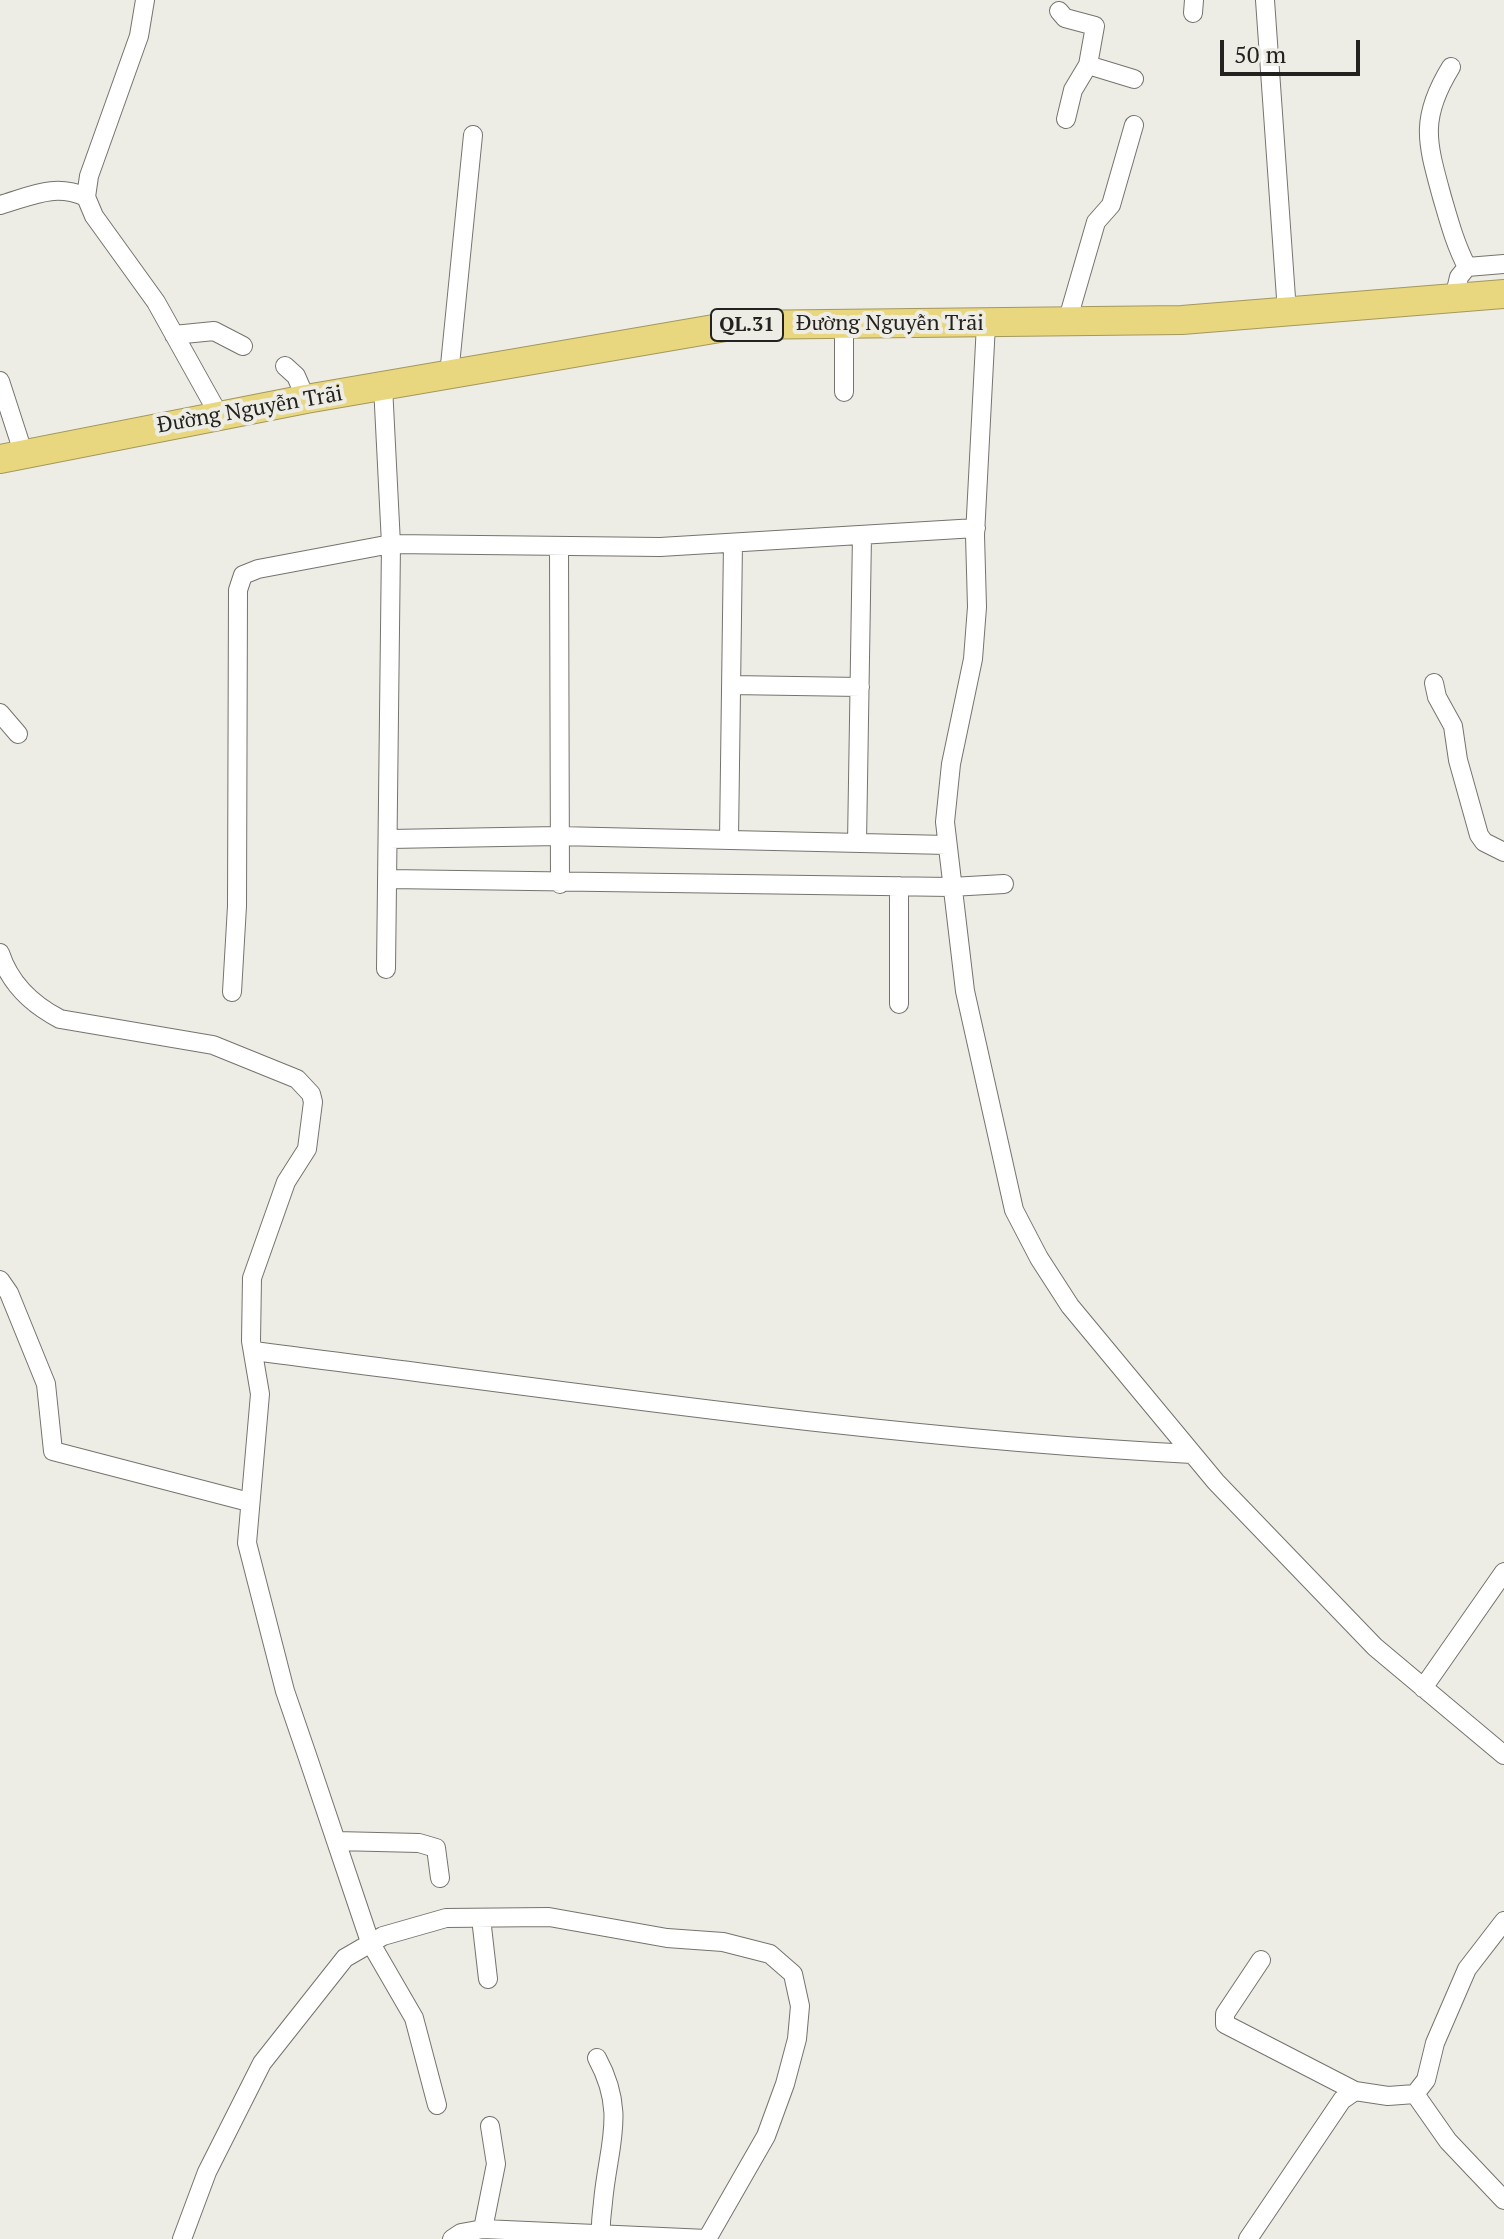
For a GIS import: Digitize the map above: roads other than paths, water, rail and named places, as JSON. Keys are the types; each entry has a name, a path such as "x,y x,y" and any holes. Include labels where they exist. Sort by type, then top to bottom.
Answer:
{"highway":[{"name":"Đường Nguyễn Trãi","path":"11,456 306,399 737,325 1182,320 1504,294"}],"street":[{"path":"145,0 139,36 89,176 86,197 94,216 156,302 219,415"},
{"path":"1265,0 1287,312"},
{"path":"1059,11 1065,18 1095,26 1088,65 1073,90 1066,119"},
{"path":"1088,65 1134,79"},
{"path":"1451,67 1440,85 1429,117 1427,141 1453,239 1467,267"},
{"path":"1067,322 1096,222 1111,205 1134,125"},
{"path":"449,375 473,135"},
{"path":"0,205 48,189 67,189 86,197"},
{"path":"1454,298 1459,277 1467,267 1504,264"},
{"path":"986,324 974,646 951,764 945,822 965,991 1014,1210 1039,1258 1070,1306 1192,1454 1375,1647 1504,1755"},
{"path":"844,325 844,392"},
{"path":"174,335 214,331 243,346"},
{"path":"285,366 296,376 306,399"},
{"path":"0,381 11,456"},
{"path":"383,386 391,544 390,839 386,969"},
{"path":"232,992 237,906 238,590 243,575 258,569 391,544 660,547 976,528"},
{"path":"857,843 862,535"},
{"path":"729,839 733,543"},
{"path":"559,546 560,884"},
{"path":"1434,683 1437,697 1453,726 1458,760 1479,835 1484,842 1504,852"},
{"path":"731,685 860,687"},
{"path":"0,713 18,734"},
{"path":"390,839 558,836 947,845"},
{"path":"389,879 560,884 951,887 1004,884"},
{"path":"899,886 899,1004"},
{"path":"0,953 5,969 18,987 37,1007 60,1019 104,1029 213,1045 243,1054 306,1086 313,1102 307,1149 286,1182 252,1278 253,1351 258,1370 260,1415 247,1543 285,1691 370,1942 414,2018 437,2105"},
{"path":"0,1280 9,1293 46,1384 53,1451 249,1502"},
{"path":"253,1351 818,1422 1079,1448 1192,1454"},
{"path":"1423,1688 1504,1572"},
{"path":"336,1841 419,1843 436,1848 440,1878"},
{"path":"182,2239 207,2172 262,2063 345,1958 370,1942 446,1918 549,1917 667,1938 723,1942 770,1954 793,1974 800,2006 797,2039 785,2084 766,2136 707,2239 601,2237 483,2229 461,2233 452,2239"},
{"path":"481,1918 488,1979"},
{"path":"1261,1960 1225,2014 1225,2024 1355,2091 1388,2096 1415,2094 1426,2080 1435,2043 1467,1969 1504,1921"},
{"path":"597,2058 609,2080 616,2134 608,2164 601,2237"},
{"path":"1248,2239 1331,2114 1355,2091"},
{"path":"1415,2094 1448,2141 1502,2194"},
{"path":"483,2229 496,2164 490,2126"}]}
